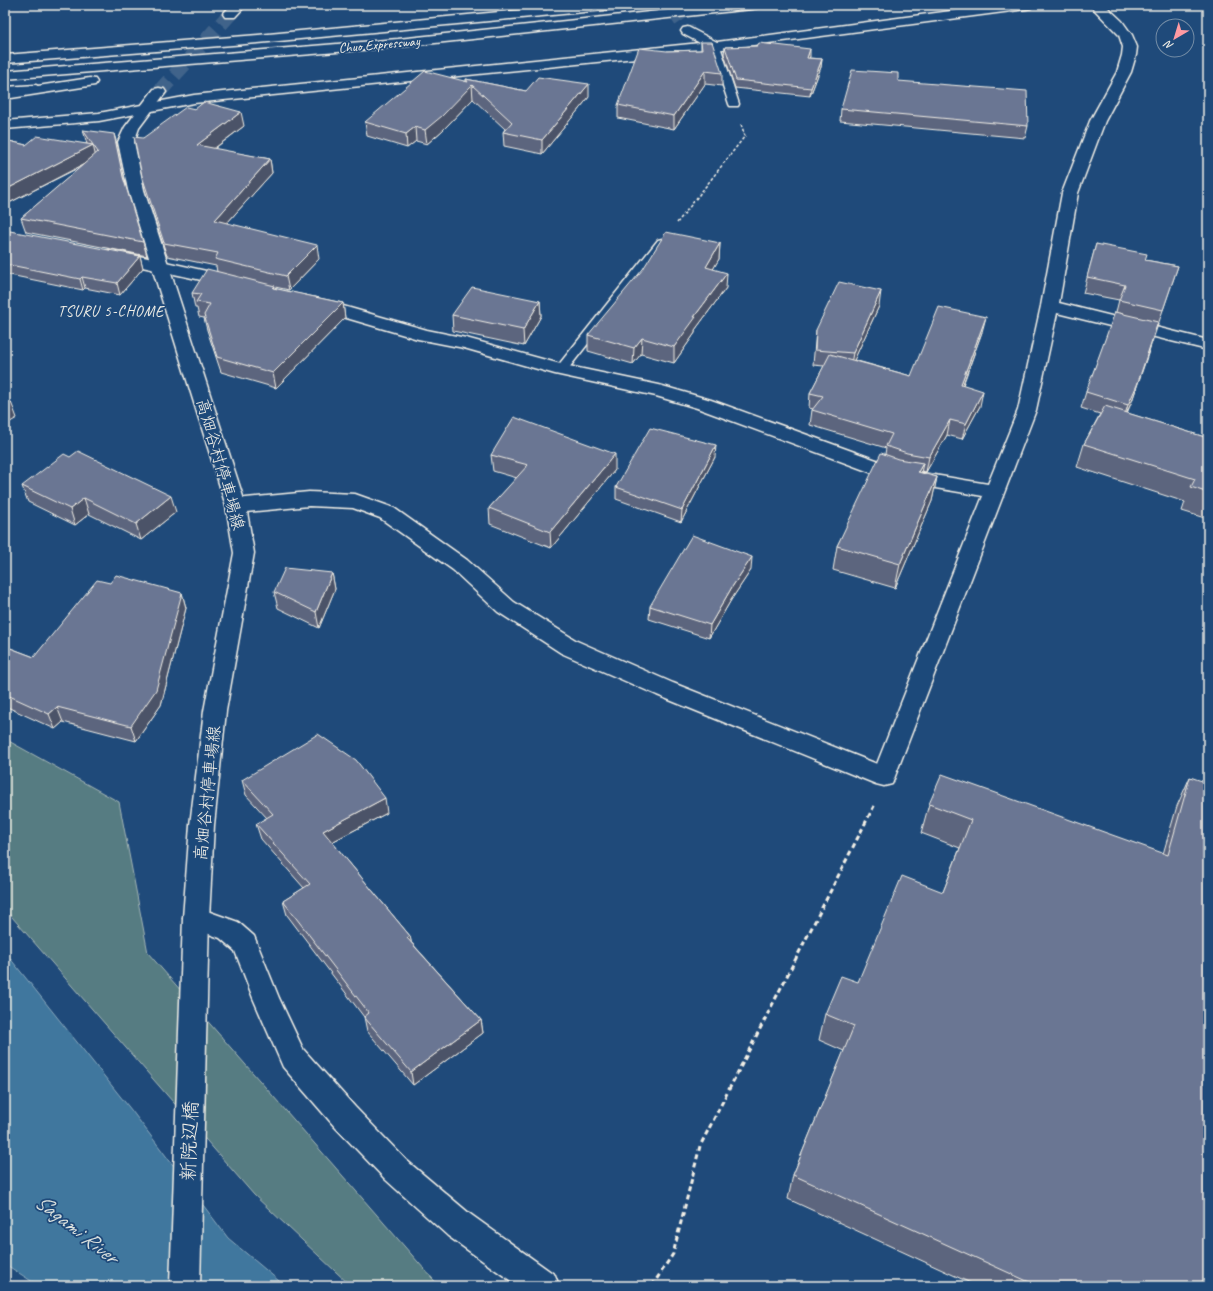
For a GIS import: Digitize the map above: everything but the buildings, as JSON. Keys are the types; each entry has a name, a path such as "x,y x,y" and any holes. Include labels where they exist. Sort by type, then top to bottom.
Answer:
{"main road":[{"name":"Chuo Expressway","path":"5,57 80,54 366,30 615,5"},
{"name":"Chuo Expressway","path":"5,75 398,43 606,22 752,5"},
{"path":"5,125 99,118 194,99 715,46 1026,5"},
{"path":"236,506 309,499 355,501 387,513 460,565 506,607 569,647 665,689 884,777 1027,410 1050,306 1070,194 1102,112 1127,64 1130,46 1120,26 1097,5"},
{"path":"127,78 269,63 606,22"},
{"path":"688,31 715,46"},
{"path":"5,95 72,84 104,81"},
{"name":"高畑谷村停車場線","path":"159,92 132,127 126,142 136,190 161,265 236,506 244,553 215,711 202,825 193,997"},
{"path":"98,252 161,265 252,287"},
{"path":"297,298 424,335 466,343 561,370 659,391 704,404 901,476 996,492"},
{"path":"1050,306 1208,345"},
{"path":"196,918 229,930 245,944 266,998 293,1058 345,1117 396,1170 459,1225 544,1286"},
{"name":"新院辺橋","path":"185,1286 193,997"}],"lane":[{"path":"715,46 734,104"},
{"path":"5,90 72,84"},
{"path":"561,370 662,242"}],"path":[{"path":"662,242 745,136 734,104"},
{"path":"652,1286 672,1254 700,1146 876,802 884,777"}],"green space":[{"path":"5,739 119,802 148,953 439,1286 351,1286 254,1195 5,909"}],"water":[{"name":"Sagami River","path":"5,952 132,1111 228,1238 285,1286 39,1286 5,1264"}],"tunnel":[{"path":"673,9 688,31"},
{"path":"159,92 230,14"}],"district":[{"name":"TSURU 5-CHOME","path":"111,311"}]}
